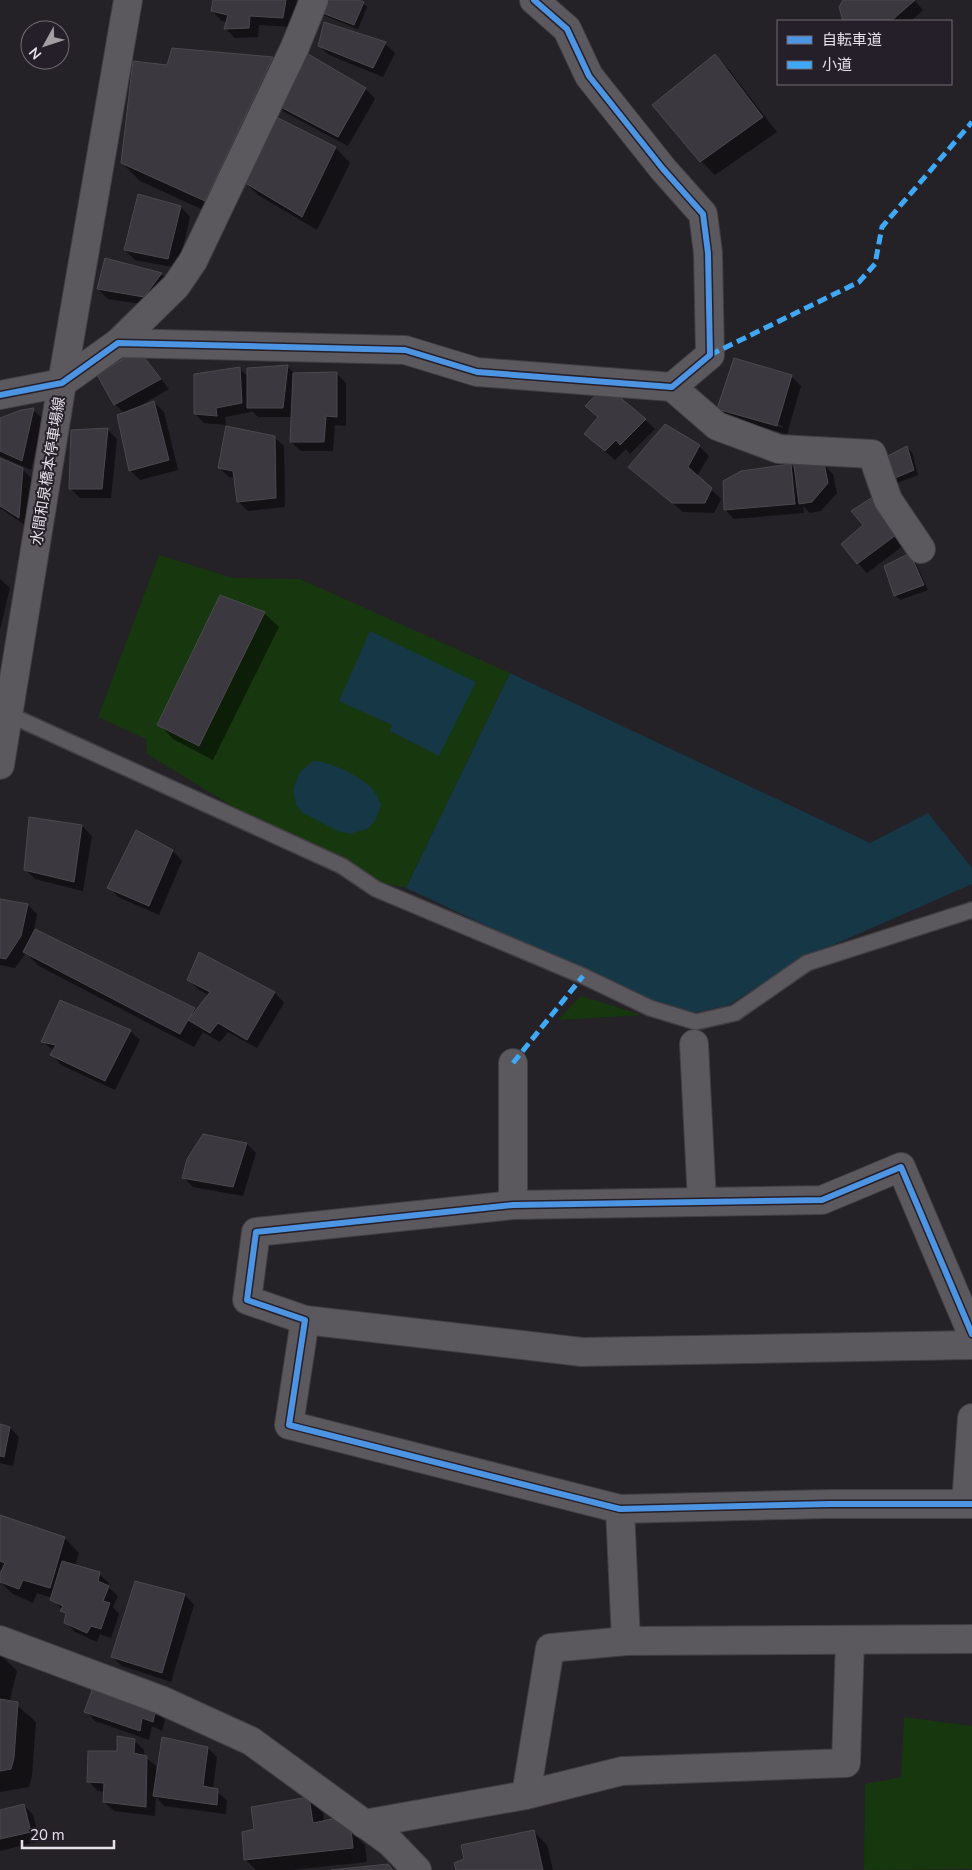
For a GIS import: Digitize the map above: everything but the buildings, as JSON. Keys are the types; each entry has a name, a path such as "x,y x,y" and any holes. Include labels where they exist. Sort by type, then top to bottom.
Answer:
{"street":[{"name":"水間和泉橋本停車場線","path":"0,765 62,383 128,0"},
{"path":"0,395 62,383 118,343 176,286 193,261 295,47 314,0"},
{"path":"534,0 567,29 589,76 662,169 703,214 708,253 710,355 672,388"},
{"path":"118,343 405,350 477,372 672,388 717,426 779,449 872,454 888,500 921,549"},
{"path":"694,1044 702,1202"},
{"path":"512,1205 514,1063"},
{"path":"972,1334 901,1167 822,1200 512,1205 256,1232 247,1300 305,1320 582,1352 972,1345"},
{"path":"305,1320 289,1425 620,1509 829,1504 969,1504 972,1418"},
{"path":"620,1509 626,1641"},
{"path":"526,1794 550,1648 626,1641 972,1639"},
{"path":"0,1640 161,1700 251,1741 391,1843 417,1870"},
{"path":"364,1824 526,1794 622,1771 846,1763 850,1640"}],"lane":[{"path":"8,714 342,866 376,889 583,976 650,1008 696,1022 735,1013 807,963 972,910"}],"green space":[{"path":"159,555 233,578 300,579 510,673 406,888 373,881 343,856 270,829 147,754 146,739 98,717"},
{"path":"581,996 642,1015 558,1020"},
{"path":"904,1717 972,1726 972,1869 864,1870 865,1784 901,1777"}],"water":[{"path":"370,631 476,682 439,756 390,731 392,725 339,701"},
{"path":"510,673 870,843 928,813 972,868 972,884 799,960 729,1005 692,1013 633,994 406,888"},
{"path":"313,761 327,763 343,770 365,782 372,789 381,805 375,821 367,829 350,834 338,831 303,813 296,805 293,789 300,772"}],"marked path":[{"path":"710,355 859,282 875,264 882,227 972,122"},
{"path":"513,1063 583,976"}],"cycle path":[{"path":"0,395 62,383 118,343 405,350 477,372 672,387 710,355 708,253 703,214 663,169 589,76 567,29 534,0"},
{"path":"972,1334 901,1167 822,1200 513,1205 256,1232 247,1300 305,1320 289,1425 620,1509 829,1504 972,1504"}]}
